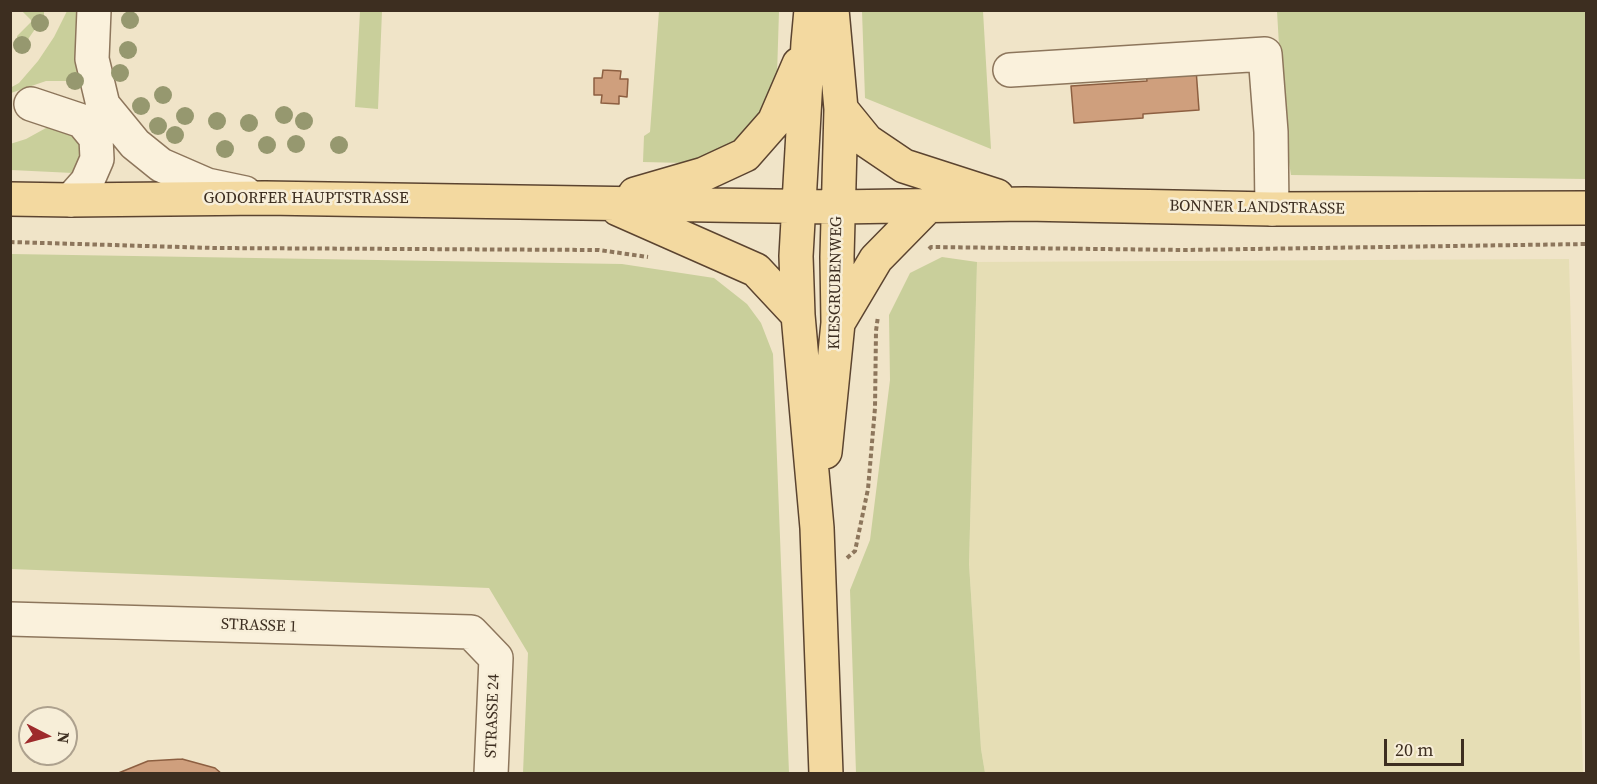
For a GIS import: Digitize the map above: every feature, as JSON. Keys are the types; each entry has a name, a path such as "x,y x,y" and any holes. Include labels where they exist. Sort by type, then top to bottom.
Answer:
{"main road":[{"name":"KIESGRUBENWEG","path":"811,10 796,256 798,315 817,528 826,774"},
{"name":"KIESGRUBENWEG","path":"817,528 838,323 837,207 841,109 832,10"},
{"name":"GODORFER HAUPTSTRASSE","path":"604,203 704,174 745,155 774,122 808,43"},
{"path":"841,109 867,141 904,166 1024,204"},
{"name":"GODORFER HAUPTSTRASSE","path":"10,199 265,198 837,207"},
{"path":"604,203 756,270 798,315"},
{"name":"BONNER LANDSTRASSE","path":"837,207 1024,204 1272,209 1587,208"},
{"path":"838,323 876,259 928,206"}],"lane":[{"path":"94,10 92,59 103,105 135,144 161,165 207,185 265,198"},
{"path":"1010,70 1265,54 1271,132 1272,209"},
{"path":"21,107 63,93 103,105"},
{"path":"21,107 82,120 96,138 97,159 87,182 71,200"},
{"name":"STRASSE 1","path":"10,619 471,632 495,658"},
{"name":"STRASSE 24","path":"491,774 495,658"}],"path":[{"path":"819,582 855,551 868,489 875,408 876,331 879,310"}],"shaded area":[{"path":"1569,259 1583,773 985,773 981,749 969,564 977,262"}],"green space":[{"path":"22,11 44,11 44,16 22,48 17,44 17,36 32,21"},
{"path":"67,11 83,11 85,86 66,81 46,81 11,93 10,88 19,83 38,61"},
{"path":"360,11 382,11 378,109 355,107"},
{"path":"659,11 779,11 777,75 774,89 749,135 716,154 685,163 643,162 644,136 650,132"},
{"path":"862,11 983,11 991,149 865,98"},
{"path":"1277,11 1586,11 1586,179 1291,175 1284,131"},
{"path":"64,127 81,142 82,151 79,163 73,173 11,170 10,144 26,139 46,128"},
{"path":"11,254 622,264 714,278 747,304 761,323 773,354 789,773 523,773 528,653 489,588 11,569"},
{"path":"942,257 977,262 969,564 981,749 985,773 856,773 850,590 870,540 890,380 889,315 910,273"}],"building":[{"path":"1196,69 1199,110 1143,114 1143,118 1074,123 1071,86 1147,81 1146,73"},
{"path":"603,70 621,71 620,79 628,79 627,97 619,96 619,104 601,103 602,95 594,95 594,78 602,78"},
{"path":"182,759 215,768 222,774 116,774 148,761"}]}
